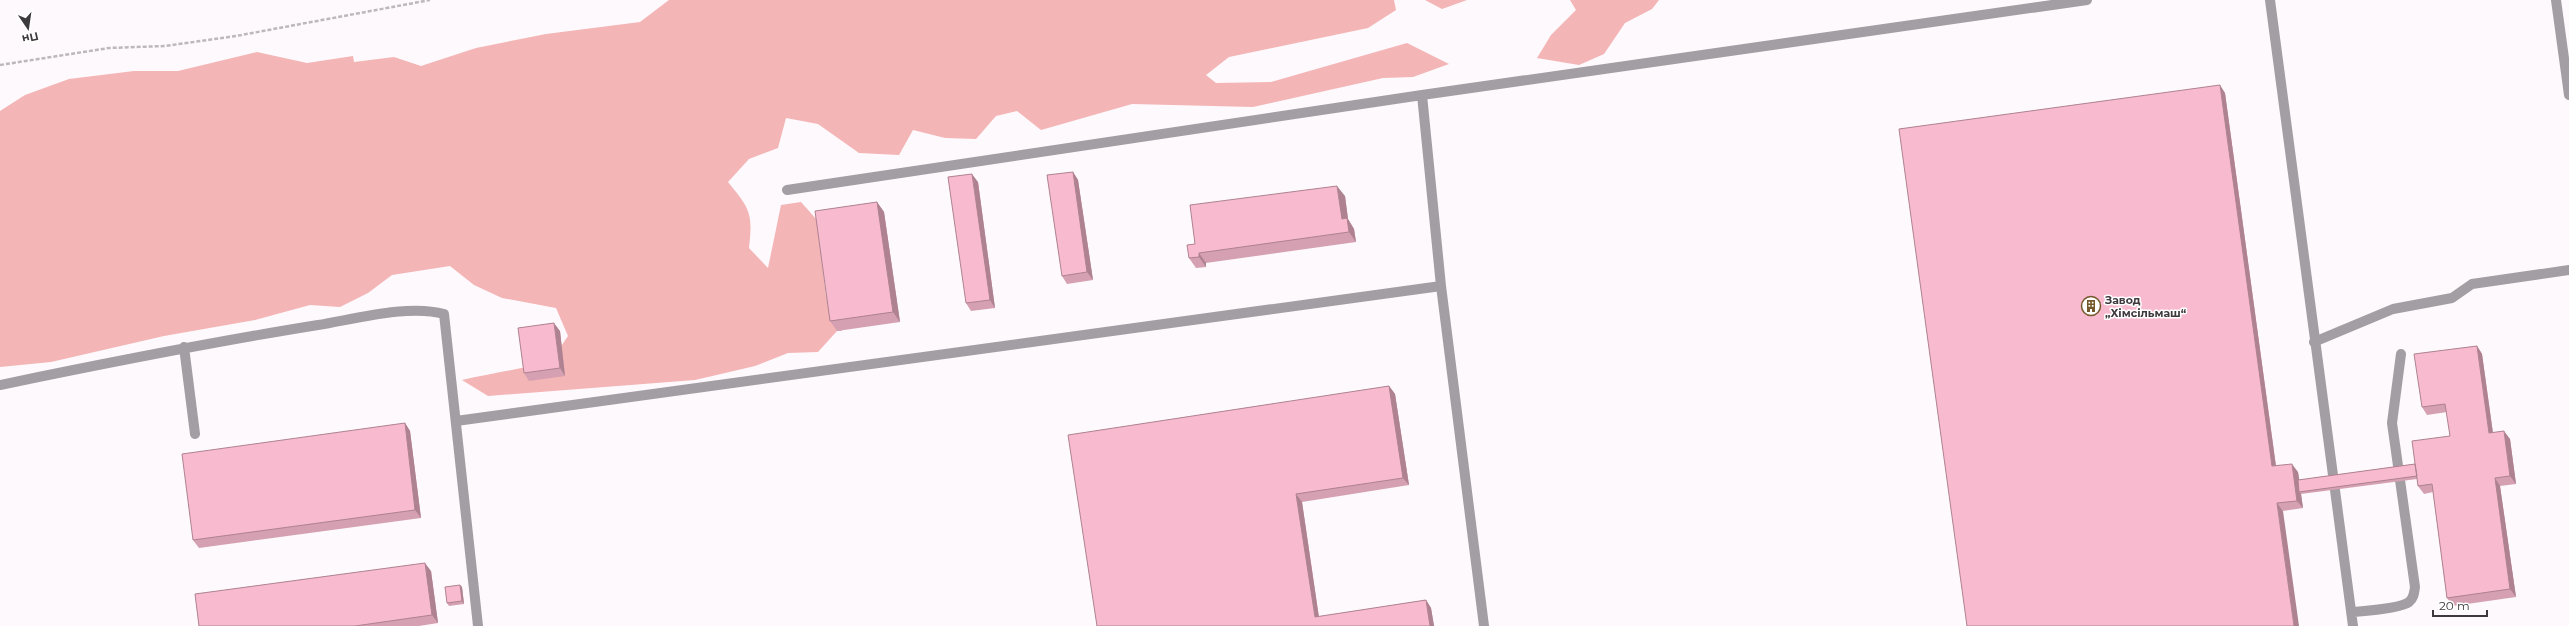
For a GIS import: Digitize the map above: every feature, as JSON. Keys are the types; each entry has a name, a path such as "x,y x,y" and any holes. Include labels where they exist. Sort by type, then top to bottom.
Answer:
{"street":[{"path":"787,190 1422,95 2087,0"},
{"path":"2270,0 2314,342 2353,626"},
{"path":"2556,0 2569,95"},
{"path":"1422,95 1441,286 1484,626"},
{"path":"2314,342 2393,309 2452,298 2472,284 2569,270"},
{"path":"456,421 1441,286"},
{"path":"0,385 184,347 385,314 430,310 444,314 478,626"},
{"path":"184,347 195,434"},
{"path":"2352,612 2401,605 2409,602 2414,596 2415,587 2392,423 2401,354"}],"path":[{"path":"0,65 109,48 166,46 228,37 430,0"}],"shaded area":[{"path":"669,0 1394,0 1396,10 1368,28 1229,57 1206,75 1216,83 1271,82 1407,43 1449,64 1413,77 1383,78 1253,107 1132,104 1041,130 1017,111 996,116 976,139 945,138 913,130 899,155 859,153 818,124 786,118 778,148 749,159 728,182 741,199 748,212 750,219 749,248 768,268 781,205 801,202 817,220 826,296 842,331 837,331 818,352 788,353 755,366 695,380 488,396 462,380 551,361 568,336 556,308 502,298 474,285 450,266 392,275 368,293 340,307 310,305 255,320 164,336 51,362 0,367 0,111 25,95 69,79 134,71 178,71 257,52 307,63 353,56 354,62 394,57 421,66 476,48 546,34 640,22"},
{"path":"1425,0 1467,0 1442,9"},
{"path":"1570,0 1659,0 1652,9 1625,23 1604,54 1579,65 1537,58 1551,35 1576,10"}],"building":[{"name":"Завод „Хімсільмаш“","path":"2220,85 2272,466 2292,464 2297,501 2277,503 2294,626 1967,626 1899,129"},
{"path":"1073,172 1087,272 1062,276 1047,175"},
{"path":"972,174 990,300 966,303 948,177"},
{"path":"1337,186 1342,219 1347,218 1349,232 1199,253 1199,257 1189,258 1187,245 1195,244 1190,205"},
{"path":"877,202 893,312 830,321 815,211"},
{"path":"554,323 560,368 524,373 518,328"},
{"path":"2477,346 2489,433 2504,431 2510,476 2495,478 2510,589 2447,598 2432,484 2418,486 2412,441 2450,436 2445,404 2422,407 2414,354"},
{"path":"1389,386 1403,478 1296,494 1315,617 1426,600 1430,626 1097,626 1068,435"},
{"path":"405,423 415,510 193,540 182,454"},
{"path":"2415,464 2417,476 2299,492 2298,480"},
{"path":"425,563 432,615 355,626 199,626 195,594"},
{"path":"460,585 462,601 447,603 445,587"}],"place":[{"name":"Завод „Хімсільмаш“","path":"2091,306"}]}
